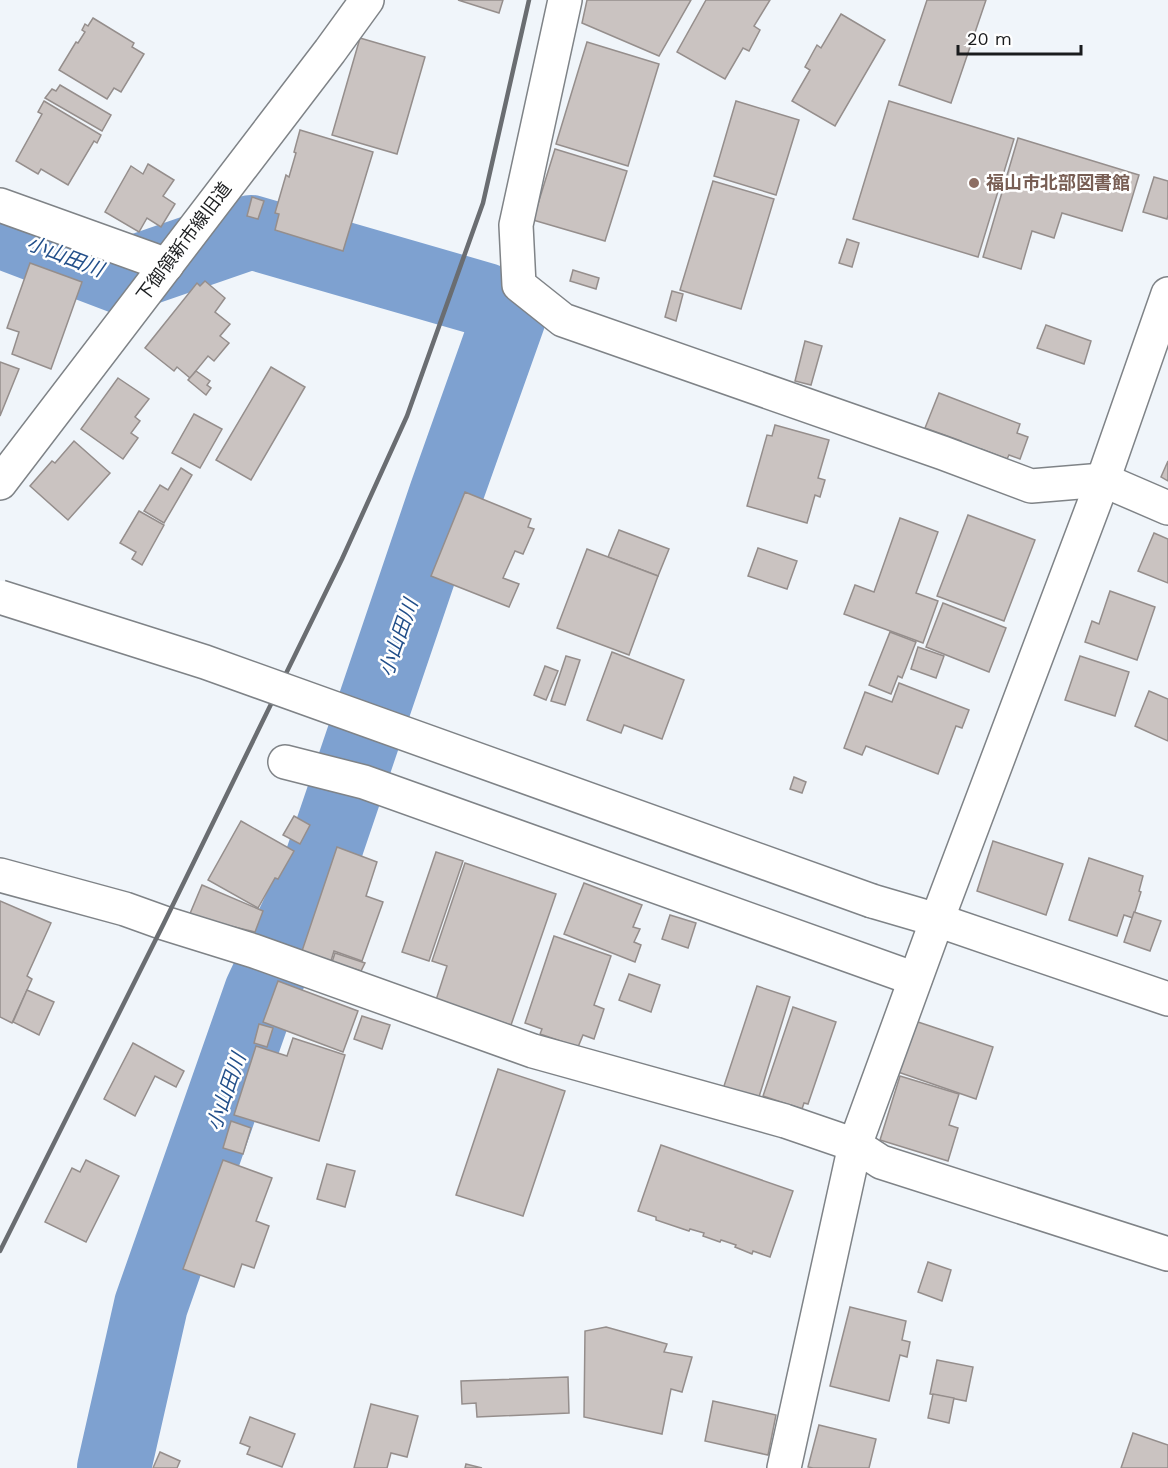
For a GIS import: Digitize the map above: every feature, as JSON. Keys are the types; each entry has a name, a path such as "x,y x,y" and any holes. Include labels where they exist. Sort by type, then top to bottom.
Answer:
{"street":[{"name":"下御領新市線旧道","path":"0,483 367,0"},
{"path":"565,0 516,225 519,285 563,320 1031,486 1103,480 1168,508"},
{"path":"0,205 167,265"},
{"path":"784,1468 855,1145 1103,480 1168,294"},
{"path":"0,597 205,662 872,901 937,920 1168,999"},
{"path":"285,762 364,782 915,979"},
{"path":"0,875 125,909 255,951 533,1052 785,1120 855,1145 881,1162 1168,1254"}],"building":[{"path":"458,0 503,0 499,13"},
{"path":"587,0 691,0 659,56 582,23"},
{"path":"706,0 770,0 754,26 760,30 749,51 743,48 725,79 677,52"},
{"path":"927,0 986,0 951,103 899,85"},
{"path":"841,14 885,40 835,126 792,101 810,70 805,67 817,45 821,48"},
{"path":"93,18 134,43 132,47 144,54 121,92 114,88 107,99 59,70 85,32 82,30 85,24 88,26"},
{"path":"360,38 425,57 397,154 332,135"},
{"path":"587,42 659,64 628,166 556,144"},
{"path":"60,85 111,115 102,131 45,98 52,89 56,91"},
{"path":"44,101 101,135 97,143 94,141 68,185 41,169 38,174 16,161 42,114 38,112"},
{"path":"736,101 799,120 776,195 714,176"},
{"path":"889,101 1014,139 978,257 853,219"},
{"path":"300,130 373,152 343,251 275,230 279,214 275,213 286,175 289,177"},
{"path":"1018,138 1139,175 1122,231 1062,213 1054,238 1032,231 1021,269 983,257"},
{"path":"555,149 627,171 605,241 533,220"},
{"path":"148,164 174,180 163,196 175,204 161,227 147,218 139,232 105,212 131,166 143,174"},
{"path":"1154,177 1168,181 1167,219 1143,212"},
{"path":"713,181 774,199 741,309 680,290"},
{"path":"252,197 264,201 258,219 247,216"},
{"path":"847,239 859,243 852,267 839,263"},
{"path":"30,263 82,282 51,369 12,354 19,332 7,328"},
{"path":"573,270 599,278 596,289 570,281"},
{"path":"205,281 225,298 215,312 230,324 220,336 229,343 214,361 208,356 190,378 177,367 174,371 145,348 197,283 200,286"},
{"path":"672,291 683,294 676,321 665,317"},
{"path":"1046,325 1091,341 1084,364 1037,348"},
{"path":"805,341 822,346 811,385 795,381"},
{"path":"0,362 19,369 0,416"},
{"path":"271,367 305,387 251,480 216,460"},
{"path":"196,371 210,381 207,385 211,388 206,395 188,380"},
{"path":"118,378 149,399 135,417 140,421 131,433 138,438 123,459 81,429"},
{"path":"939,393 1020,424 1017,433 1028,437 1020,459 1009,455 1007,459 981,449 979,454 959,446 961,441 925,428"},
{"path":"194,414 222,429 200,468 172,453"},
{"path":"775,425 829,440 818,478 825,480 820,497 815,495 807,523 747,506 767,435 772,436"},
{"path":"74,441 110,473 68,520 30,486"},
{"path":"1168,461 1168,481 1161,477"},
{"path":"181,468 192,475 164,523 144,511 160,485 168,490"},
{"path":"465,492 531,519 528,527 534,529 523,554 515,551 503,578 519,584 509,607 431,576"},
{"path":"139,511 164,525 142,565 132,559 136,552 120,543"},
{"path":"968,515 1035,540 1004,621 937,596"},
{"path":"900,518 938,532 916,593 938,601 923,643 844,614 855,585 874,592"},
{"path":"619,530 669,549 658,576 608,557"},
{"path":"1154,533 1168,539 1168,583 1138,571"},
{"path":"758,548 797,561 787,589 748,576"},
{"path":"587,549 658,576 629,655 557,628"},
{"path":"1110,591 1155,607 1137,660 1085,642 1092,621 1099,624"},
{"path":"943,603 1006,628 989,672 926,647"},
{"path":"890,632 916,642 902,678 898,676 891,694 869,685"},
{"path":"918,647 944,656 936,678 911,669"},
{"path":"612,652 684,680 662,739 624,725 621,733 587,720"},
{"path":"566,656 580,660 565,705 551,701"},
{"path":"1080,656 1129,672 1115,716 1065,700"},
{"path":"545,666 558,671 546,700 534,695"},
{"path":"899,683 969,710 962,728 956,726 938,774 866,746 862,755 844,748 865,692 892,702"},
{"path":"1149,691 1168,699 1168,741 1135,726"},
{"path":"794,777 806,782 802,793 790,789"},
{"path":"294,816 310,825 300,844 283,835"},
{"path":"241,821 294,851 258,908 208,880"},
{"path":"993,841 1063,864 1046,915 977,891"},
{"path":"337,847 377,862 366,896 383,902 362,961 334,951 331,961 302,951"},
{"path":"436,852 463,861 429,961 402,952"},
{"path":"1089,858 1143,876 1133,918 1124,915 1117,936 1069,920"},
{"path":"465,863 556,894 511,1025 436,1000 447,966 432,961"},
{"path":"584,883 642,905 633,927 640,929 634,942 641,945 635,962 564,934"},
{"path":"202,885 263,911 255,932 189,916"},
{"path":"0,901 51,923 27,976 32,979 12,1023 0,1017"},
{"path":"1134,912 1161,921 1150,951 1124,942"},
{"path":"670,915 696,923 688,948 662,939"},
{"path":"554,936 611,956 594,1005 604,1009 594,1039 583,1035 578,1047 540,1034 542,1029 525,1023"},
{"path":"335,953 365,963 361,971 332,962"},
{"path":"629,974 660,985 651,1012 619,1000"},
{"path":"278,981 358,1011 343,1052 263,1022"},
{"path":"757,986 790,997 758,1100 723,1089"},
{"path":"27,990 54,1002 39,1035 13,1022"},
{"path":"793,1007 836,1022 808,1104 804,1103 802,1109 763,1096"},
{"path":"362,1016 390,1025 382,1049 354,1039"},
{"path":"915,1021 993,1047 976,1099 898,1072"},
{"path":"259,1024 273,1028 267,1047 254,1043"},
{"path":"293,1038 345,1055 319,1141 234,1115 256,1046 287,1056"},
{"path":"133,1043 184,1071 176,1087 155,1076 135,1116 104,1099"},
{"path":"498,1069 565,1091 523,1216 456,1195"},
{"path":"900,1076 959,1094 949,1125 958,1128 948,1161 880,1140"},
{"path":"231,1121 251,1128 243,1154 223,1148"},
{"path":"661,1145 793,1191 770,1257 753,1251 752,1254 735,1247 736,1245 703,1236 704,1233 690,1229 689,1231 656,1220 656,1217 638,1211"},
{"path":"86,1160 119,1176 86,1242 45,1222 72,1168 80,1172"},
{"path":"223,1160 272,1178 256,1221 269,1226 254,1268 242,1264 234,1287 183,1269"},
{"path":"327,1164 355,1171 345,1207 317,1199"},
{"path":"928,1262 951,1270 942,1301 918,1292"},
{"path":"850,1307 906,1321 902,1340 910,1342 907,1357 900,1355 889,1401 830,1386"},
{"path":"606,1327 667,1344 664,1352 692,1357 682,1392 671,1389 662,1434 584,1417 585,1331"},
{"path":"937,1360 973,1367 966,1401 930,1394"},
{"path":"568,1377 569,1413 477,1417 476,1403 462,1404 461,1381"},
{"path":"933,1394 954,1398 949,1423 928,1418"},
{"path":"713,1401 776,1415 768,1455 705,1441"},
{"path":"371,1404 418,1416 407,1457 391,1453 387,1468 354,1468"},
{"path":"250,1417 295,1434 282,1467 247,1454 250,1447 240,1443"},
{"path":"819,1425 876,1439 869,1468 808,1467"},
{"path":"1133,1433 1168,1445 1168,1468 1121,1468"},
{"path":"160,1452 180,1461 177,1468 153,1468"},
{"path":"466,1464 482,1468 465,1468"}],"waterway":[{"name":"小山田川","path":"0,231 121,277 251,232 486,300 509,317 446,494 318,871 261,992 151,1305 114,1468"}],"railway":[{"path":"0,1251 342,559 407,416 483,203 529,0"}],"place":[{"name":"福山市北部図書館","path":"974,183"}]}
